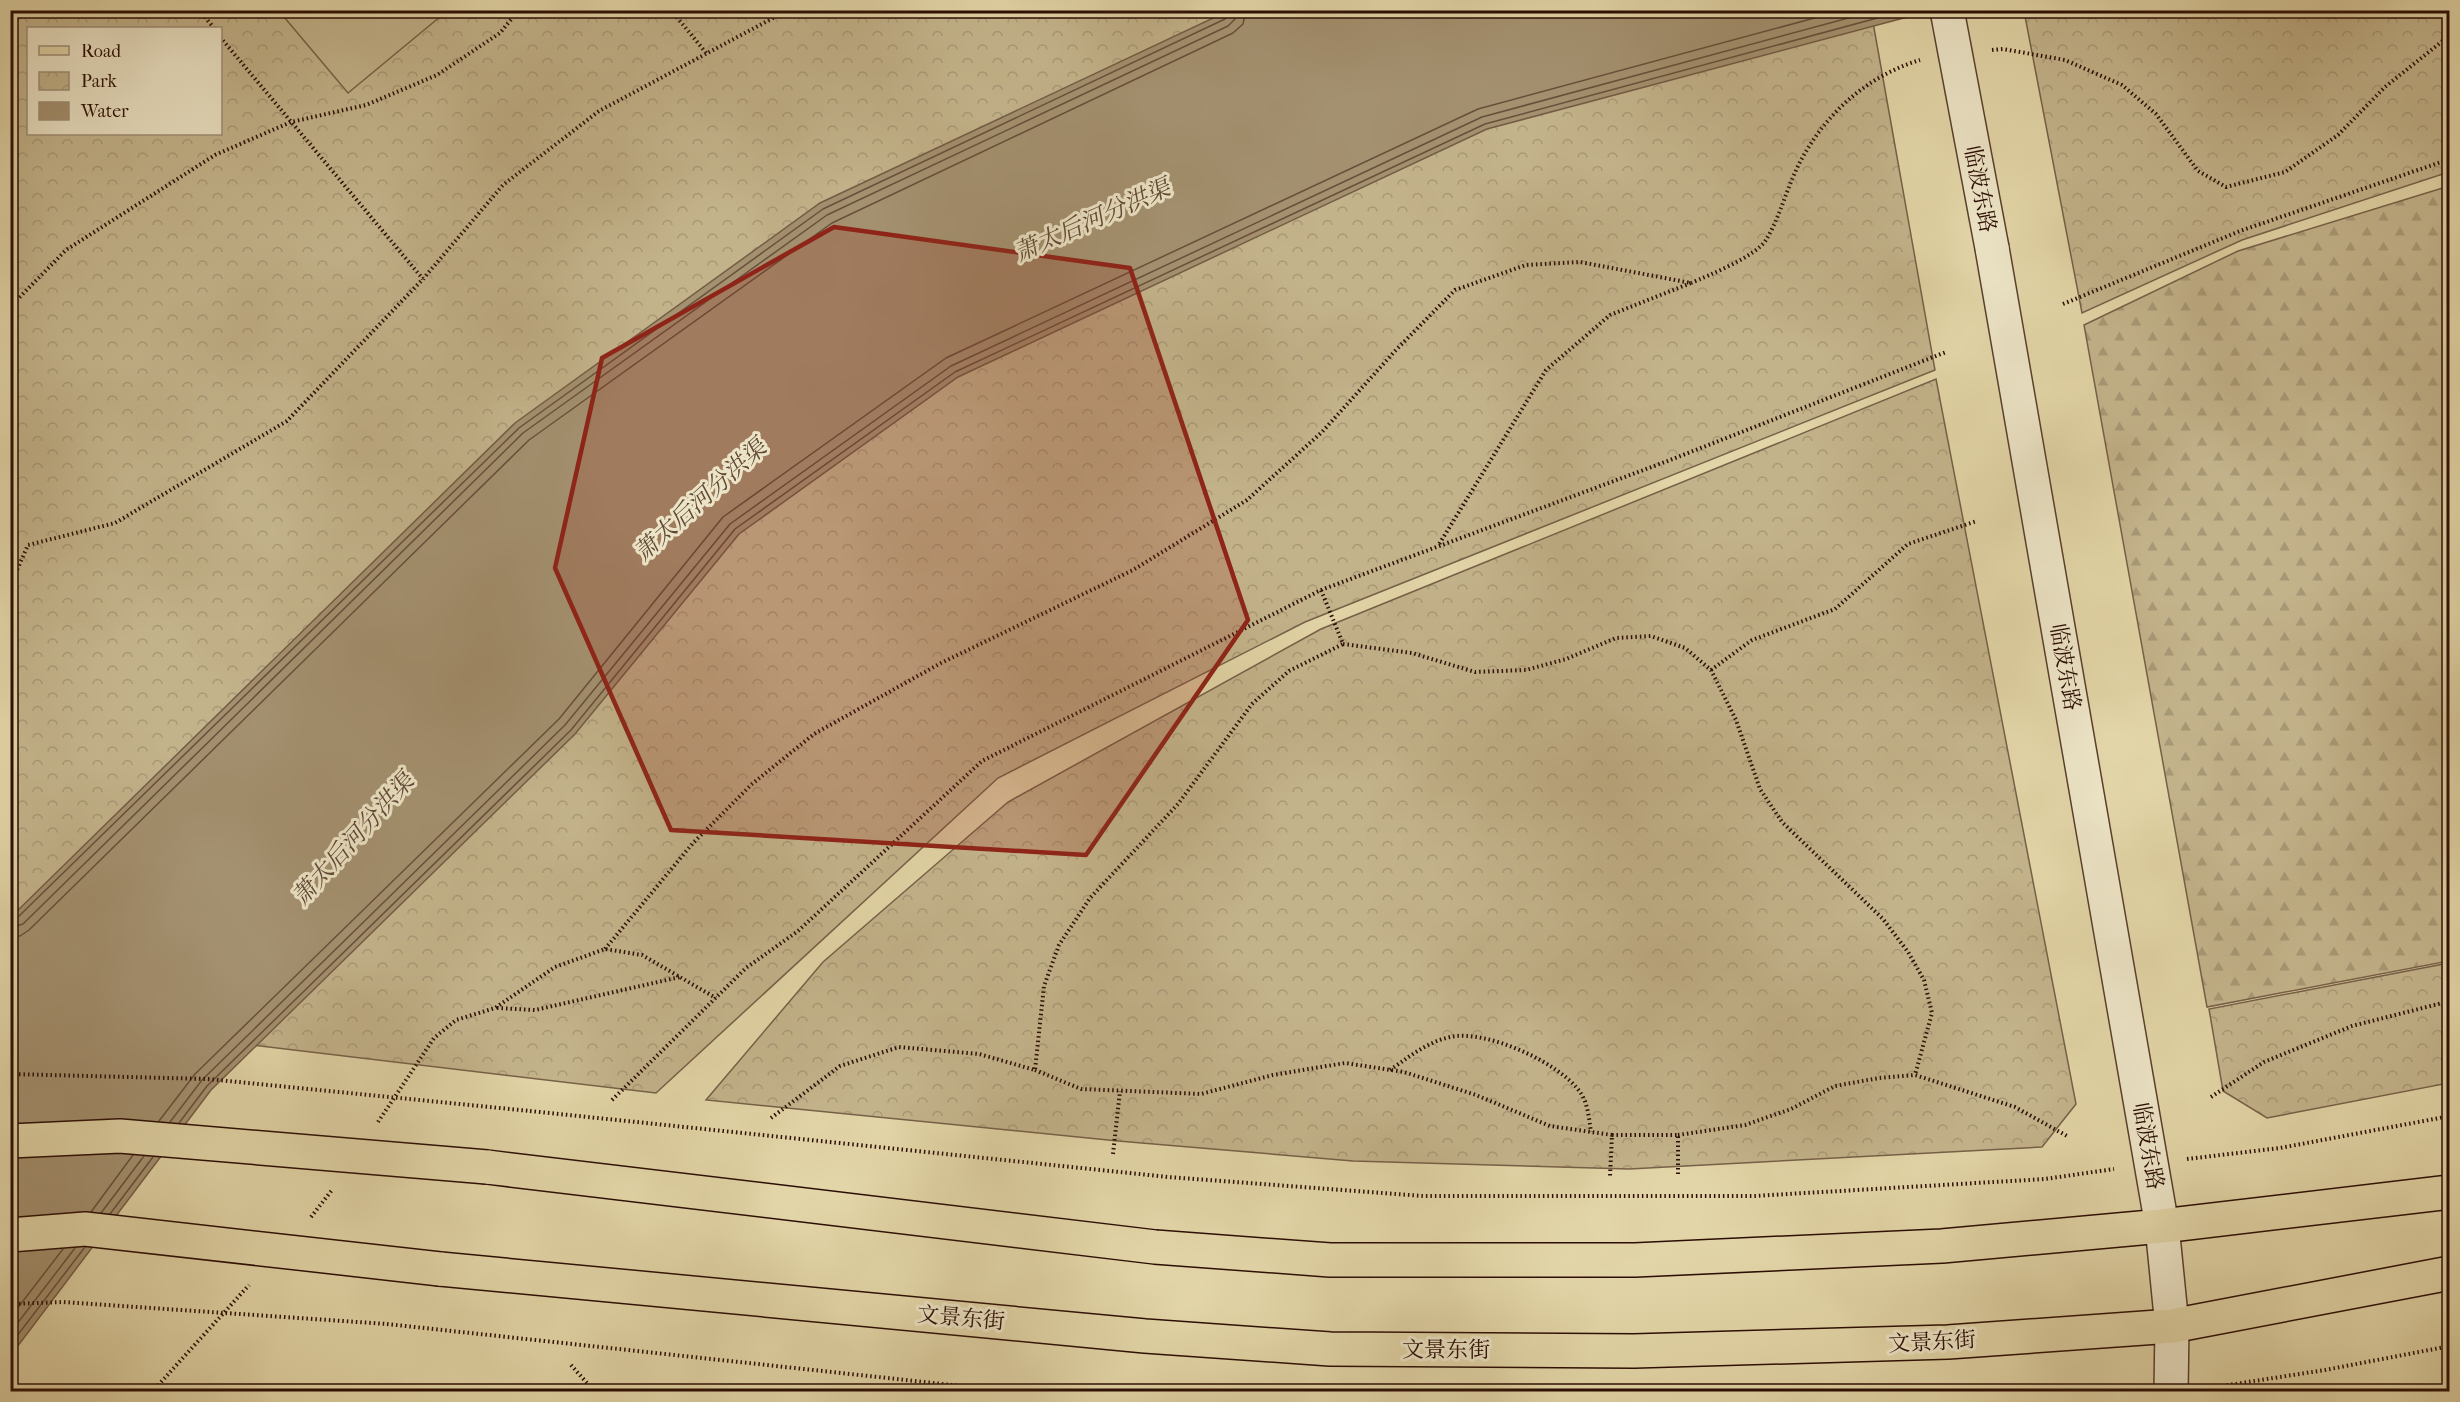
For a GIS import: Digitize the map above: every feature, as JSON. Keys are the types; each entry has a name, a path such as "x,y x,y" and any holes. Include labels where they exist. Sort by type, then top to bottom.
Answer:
{"main road":[{"path":"10,1141 120,1136 487,1167 1155,1247 1330,1260 1647,1259 1942,1246 2162,1226 2450,1192"},
{"name":"文景东街","path":"10,1235 85,1229 440,1269 1145,1336 1330,1349 1681,1350 1948,1342 2172,1326 2450,1274"}],"street":[{"name":"临波东路","path":"1947,10 1992,248 2162,1226 2172,1326 2171,1392"}],"path":[{"path":"199,10 213,27"},
{"path":"10,307 66,250 214,155 291,122 366,105 437,75 500,33 519,10"},
{"path":"671,10 707,54"},
{"path":"10,586 28,546 115,523 287,421 423,279 503,185 599,111 788,10"},
{"path":"1981,50 2003,49 2065,60 2122,84 2156,114 2198,171 2226,187 2285,172 2294,166 2338,135 2385,87 2450,34"},
{"path":"222,39 423,279"},
{"path":"1438,546 1546,370 1610,315 1730,266 1765,242 1797,167 1822,126 1856,92 1896,67 1927,58"},
{"path":"2062,304 2240,231 2450,159"},
{"path":"605,949 693,843 752,783 814,734 941,663 1133,570 1247,500 1322,432 1395,351 1455,290 1526,265 1580,262 1691,283"},
{"path":"612,1100 746,968 798,931 982,761 1321,590 1665,462 1946,352"},
{"path":"1711,670 1752,640 1835,609 1908,544 1977,521"},
{"path":"1321,590 1343,644"},
{"path":"1035,1070 1044,986 1059,945 1090,898 1178,804 1252,704 1289,671 1343,644 1412,652 1475,672 1526,670 1566,658 1616,638 1651,636 1685,648 1711,670 1736,720 1760,789 1782,822 1883,919 1908,952 1924,980 1932,1014 1915,1075"},
{"path":"495,1008 535,1010 681,976"},
{"path":"2211,1097 2264,1062 2352,1026 2450,1001"},
{"path":"1390,1070 1424,1047 1451,1037 1472,1036 1492,1040 1543,1062 1569,1080 1581,1093 1591,1132"},
{"path":"771,1118 840,1066 899,1047 979,1054 1035,1070 1081,1089 1201,1094 1273,1076 1345,1063 1404,1072 1476,1095 1550,1125 1612,1135 1678,1135 1744,1125 1791,1109 1835,1086 1879,1078 1915,1075 2015,1107 2067,1136"},
{"path":"10,1074 208,1079 1168,1177 1423,1196 1754,1196 2045,1179 2280,1148 2450,1116"},
{"path":"1113,1154 1120,1091"},
{"path":"1610,1176 1612,1135"},
{"path":"1678,1135 1678,1174"},
{"path":"10,1304 63,1302 387,1323 1017,1392"},
{"path":"2207,1388 2325,1370 2450,1346"},
{"path":"571,1365 594,1392"}],"highlighted area":[{"path":"834,227 1130,268 1248,620 1086,855 671,830 555,568 602,358"}],"green space":[{"path":"11,11 1871,11 1935,370 1305,622 998,778 656,1093 150,1033 11,1041"},
{"path":"279,11 447,11 348,93"},
{"path":"2024,11 2449,11 2449,172 2242,240 2082,313"},
{"path":"2449,186 2449,961 2207,1007 2084,325 2238,251"},
{"path":"1936,379 2076,1104 2042,1147 1629,1169 1353,1161 1118,1141 706,1100 823,962 1008,802 1321,629"},
{"path":"2449,963 2449,1083 2267,1118 2223,1091 2209,1009"}],"water":[{"name":"萧太后河分洪渠","path":"1228,11 1930,11 1487,129 958,377 739,534 575,734 211,1090 11,1355 11,917 515,423 820,203"}]}
